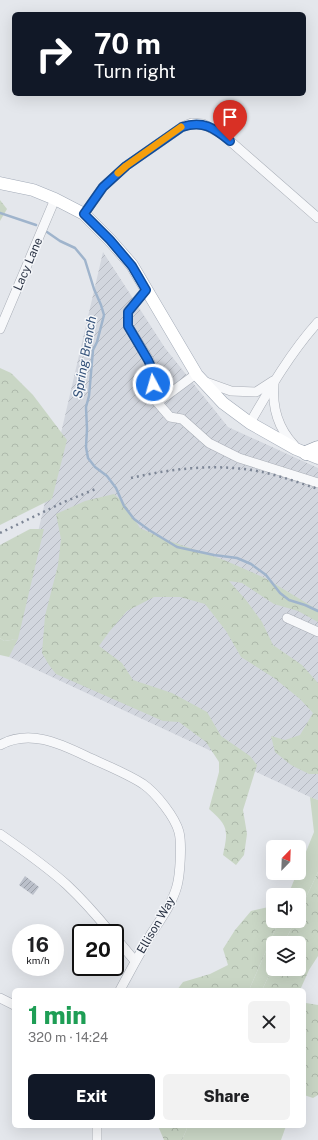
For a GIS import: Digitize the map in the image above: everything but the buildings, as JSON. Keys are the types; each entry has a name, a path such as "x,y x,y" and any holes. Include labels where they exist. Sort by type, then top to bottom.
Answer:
{"main road":[{"path":"0,183 33,190 55,199 84,214 110,240 132,266 199,377 223,403 250,423 310,452"}],"street":[{"path":"84,214 103,187 126,166 182,127 192,123 203,124 222,134 318,218"},
{"name":"Lacy Lane","path":"0,330 55,199"},
{"path":"146,290 128,312 128,326 154,373 151,395 170,417 182,419 210,442 239,458 318,483"},
{"path":"250,423 274,380 304,337 318,322"},
{"path":"158,402 199,377 231,391 256,392 274,380"},
{"path":"274,380 274,408 286,436 310,452"},
{"path":"287,618 318,632"},
{"name":"Ellison Way","path":"0,745 20,738 38,738 60,744 127,775 144,785 156,796 169,812 179,832 180,873 177,887 170,904 135,961 121,988"},
{"path":"0,834 37,859 66,884 103,924"},
{"path":"124,948 135,961"},
{"path":"0,998 12,1003"},
{"path":"97,1128 97,1140"}],"shaded area":[{"path":"103,252 165,348 228,427 318,468 318,800 9,657"}],"green space":[{"path":"0,200 7,209 0,221"},
{"path":"0,368 11,373 33,395 67,440 52,499 0,525"},
{"path":"114,494 125,504 140,528 164,539 224,560 265,578 318,610 318,622 298,611 274,604 242,583 229,581 246,600 262,622 273,645 302,665 318,683 318,774 309,774 291,765 275,752 271,736 285,740 300,735 313,713 300,699 274,678 241,657 226,631 205,604 180,597 154,597 127,611 99,646 122,663 133,680 172,693 207,712 221,736 250,756 257,765 243,810 247,834 244,855 236,865 223,855 226,840 224,825 209,809 219,772 219,762 206,742 179,722 163,721 56,674 42,653 45,616 58,565 61,539 56,514 85,501"},
{"path":"30,529 44,529 18,639 4,641 0,638 0,545"},
{"path":"0,638 4,641 18,639 9,657 0,655"},
{"path":"310,797 318,800 318,872 306,897 306,888 291,888 294,880 306,880 306,852 314,832"},
{"path":"318,872 318,956 309,970 301,988 263,988 269,976 306,976 306,936 288,936 292,928 306,928 306,897"},
{"path":"266,908 266,928 276,928 272,936 266,936 266,951 250,988 178,988 183,982 210,974 228,965 223,949 235,930 251,911"},
{"path":"276,928 292,928 288,936 272,936"},
{"path":"266,951 266,976 269,976 263,988 250,988"},
{"path":"306,1003 318,1005 318,1095 313,1098 306,1096"},
{"path":"159,1128 187,1128 182,1140 164,1140"},
{"path":"187,1128 285,1128 281,1140 182,1140"}],"waterway":[{"name":"Spring Branch","path":"0,213 36,225"},
{"name":"Spring Branch","path":"47,232 60,241 75,248 85,260 104,315 97,342 93,350 89,396 86,407 86,447 88,458 95,467 107,476 116,488 124,506 134,519 149,530 177,547 237,558 251,564 266,575 280,593 289,600 318,611"}],"railway":[{"path":"131,478 180,469 213,467 246,469 269,474 318,489"},
{"path":"0,533 64,502 98,488"}],"slow traffic":[{"path":"118,173 181,127"}],"route":[{"path":"153,384 154,373 128,326 128,312 146,290 132,266 110,240 84,214 103,187 126,166 182,127 192,123 203,124 222,134 230,141"}]}
